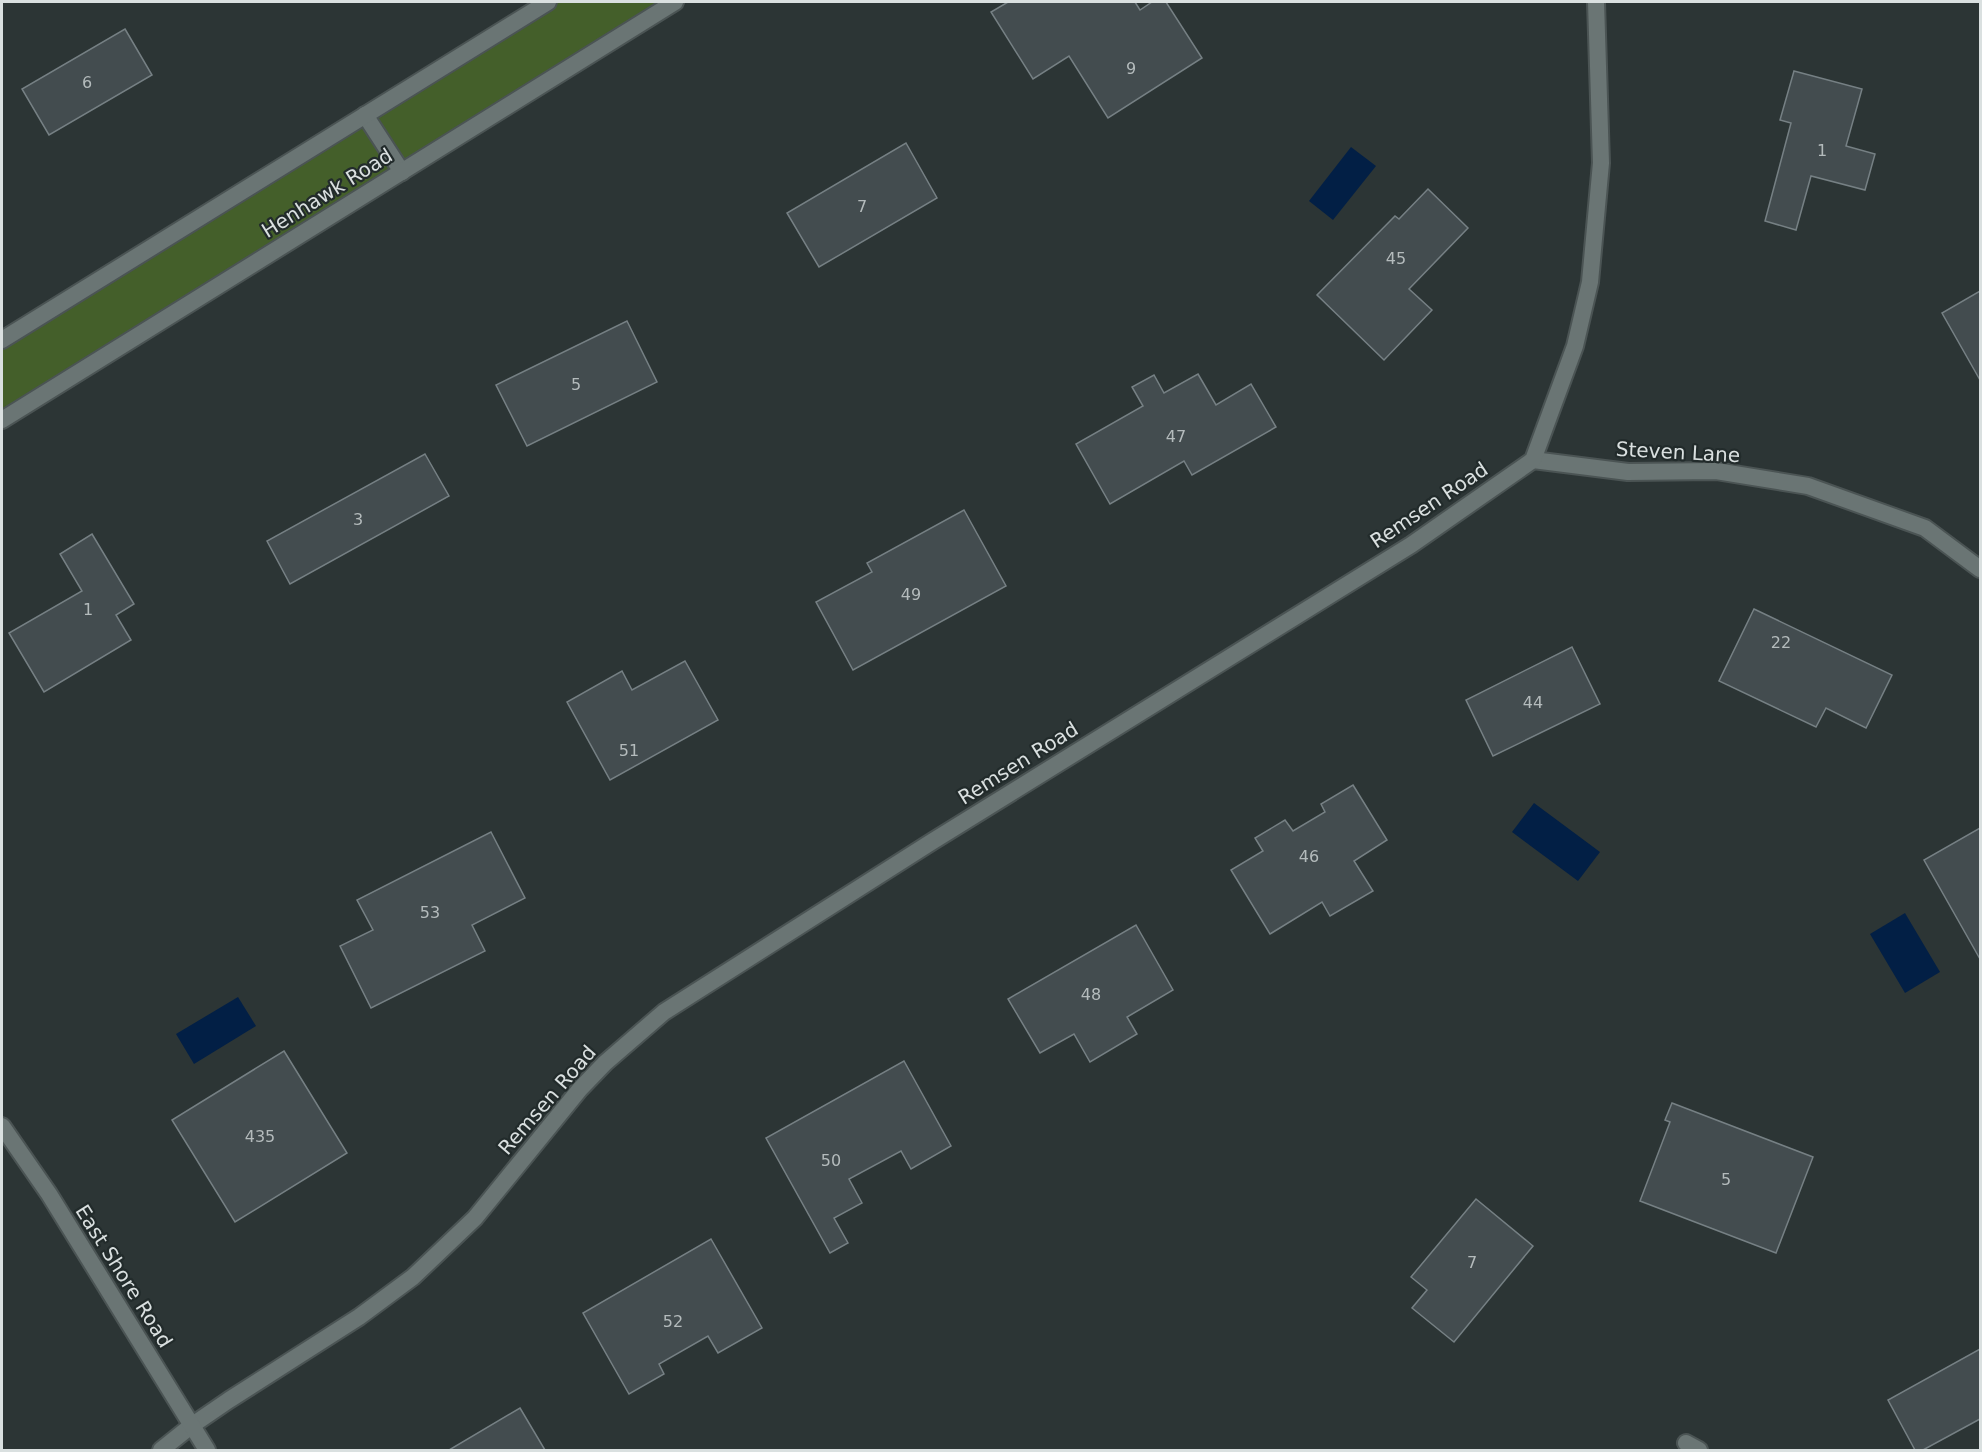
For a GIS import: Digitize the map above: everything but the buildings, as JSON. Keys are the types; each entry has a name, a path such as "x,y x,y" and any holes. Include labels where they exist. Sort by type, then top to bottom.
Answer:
{"street":[{"path":"2,340 548,2"},
{"name":"Henhawk Road","path":"2,420 675,2"},
{"path":"1533,460 1575,346 1590,282 1601,163 1596,2"},
{"path":"365,115 402,172"},
{"name":"Steven Lane","path":"1533,460 1628,472 1716,471 1808,486 1925,528 1980,568"},
{"name":"Remsen Road","path":"161,1450 191,1426 384,1300 413,1277 475,1218 580,1089 605,1063 664,1012 933,841 1411,544 1533,460"},
{"name":"East Shore Road","path":"2,1126 49,1194 207,1450"}],"green space":[{"path":"548,2 675,2 2,420 2,340"}],"water":[{"path":"1351,147 1376,166 1333,220 1309,201"},
{"path":"1534,803 1600,852 1578,881 1512,832"},
{"path":"1905,913 1940,972 1905,993 1870,934"},
{"path":"238,997 256,1026 194,1064 176,1034"}]}
